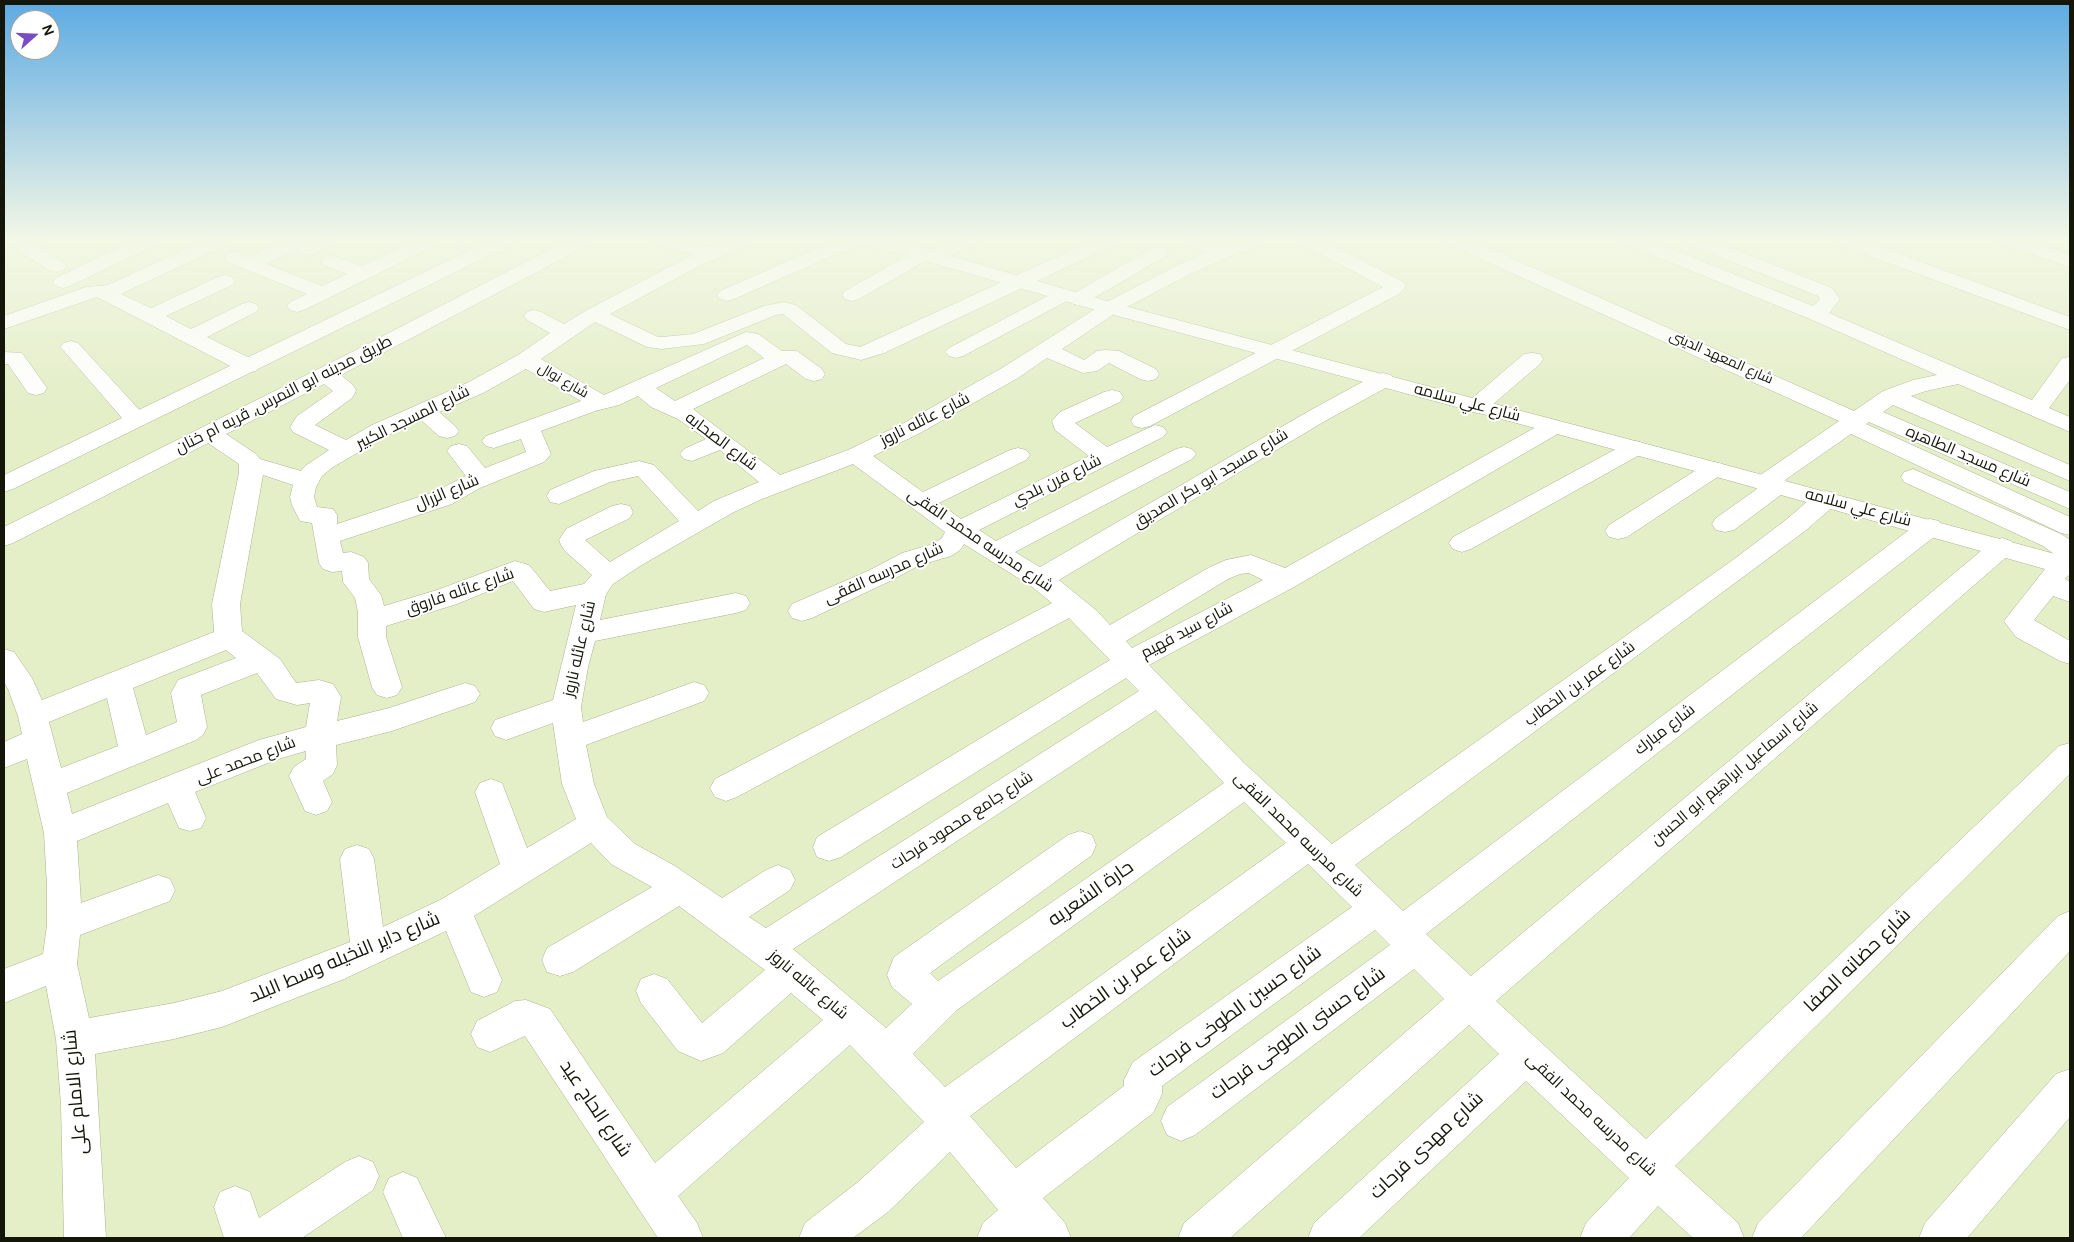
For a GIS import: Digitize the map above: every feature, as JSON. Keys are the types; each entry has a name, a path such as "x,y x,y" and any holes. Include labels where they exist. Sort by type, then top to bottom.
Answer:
{"street":[{"path":"4,322 81,295"},
{"path":"110,295 248,366"},
{"path":"151,316 195,295"},
{"path":"297,306 319,295"},
{"path":"4,484 394,295"},
{"name":"طريق مدينه ابو النمرس, قريه ام خنان","path":"4,537 478,295"},
{"name":"شارع المسجد الكبير","path":"307,481 313,471 347,449 374,446 423,411 475,388 526,360 594,314 631,295"},
{"path":"594,314 654,343 662,343 697,340 771,310 784,308 789,309 839,349 861,354 877,349 989,295"},
{"name":"شارع علي سلامه","path":"1064,295 1930,527 2002,547 2064,572"},
{"path":"956,352 1075,295"},
{"name":"شارع عائله ناروز","path":"1031,1215 946,1118 851,1020 778,959 721,917 663,876 623,854 594,825 578,784 566,707 582,633 601,584 694,522 746,496 856,454 970,397 1047,350 1110,308 1135,295"},
{"name":"شارع فرن بلدي","path":"959,530 1106,457 1149,426 1274,351 1382,295"},
{"name":"شارع المعهد الدينى","path":"1578,295 1857,419"},
{"path":"1768,295 2070,425"},
{"path":"1818,315 1830,299 1827,295"},
{"path":"1992,295 2070,324"},
{"path":"192,336 249,308"},
{"path":"534,316 564,333"},
{"path":"494,441 600,402 611,400 746,338 751,338 779,358"},
{"path":"70,347 136,420"},
{"path":"1047,350 1083,367 1089,366 1106,356 1112,356 1148,374"},
{"path":"675,409 779,358 789,356 814,374"},
{"path":"4,358 14,358 36,388"},
{"path":"1478,406 1532,359"},
{"name":"شارع نوال","path":"526,360 600,402"},
{"path":"326,374 346,390 305,421 301,427 347,449"},
{"path":"2036,410 2067,375"},
{"path":"1725,524 1771,484 1857,419 1891,396 1921,385 1962,377"},
{"name":"شارع مسجد ابو بكر الصديق","path":"1040,579 1317,416 1383,380"},
{"name":"شارع الصحابه","path":"640,386 659,402 686,414 776,484"},
{"path":"475,388 493,402"},
{"path":"1891,396 2070,474"},
{"path":"1106,457 1067,428 1063,421 1112,397"},
{"path":"423,411 453,441 481,479"},
{"path":"1857,419 2070,527"},
{"name":"شارع مسجد الطاهره","path":"1857,419 2070,502"},
{"name":"شارع سيد فهيم","path":"829,848 1130,662 1285,580 1553,427"},
{"name":"شارع الزرال","path":"326,537 442,498 481,479 536,457 539,454 528,429"},
{"path":"209,433 248,459 251,464 251,473 226,604 227,629 230,637 246,651 270,667 290,694 319,691 324,692 326,697 320,736 322,765 305,776 316,802"},
{"path":"692,454 722,441"},
{"path":"1462,543 1635,448"},
{"name":"شارع مدرسه محمد الفقى","path":"856,454 959,530 1040,579 1071,605 1108,639 1246,784 1469,1001 1723,1238"},
{"path":"995,552 1184,454"},
{"path":"920,503 1018,455"},
{"path":"251,464 307,481 302,497 304,505 309,515 324,515 326,537 332,564 351,561 355,563 356,582 368,595 372,620 372,638 387,687"},
{"path":"559,496 603,476 639,468 646,470 694,522"},
{"path":"1618,531 1714,469"},
{"path":"1913,477 2052,540 2064,572 2018,621 2026,630 2070,654"},
{"name":"شارع عمر بن الخطاب","path":"946,1118 1320,854 1746,563 1796,525 1826,499"},
{"path":"601,584 572,540 575,535 621,512"},
{"name":"شارع مبارك","path":"1397,930 1930,527"},
{"name":"شارع مدرسه الفقى","path":"802,611 879,576 911,559 942,550 951,544 959,530"},
{"name":"شارع اسماعيل ابراهيم ابو الحسن","path":"1199,1238 1469,1001 2002,547"},
{"path":"1108,639 1219,573 1235,566 1251,564 1285,580"},
{"name":"شارع عائله فاروق","path":"372,620 447,597 515,570 520,571 544,602 601,584"},
{"path":"582,633 736,603"},
{"path":"726,788 1071,605"},
{"path":"4,756 35,728 117,682 230,637"},
{"name":"شارع الامام على","path":"4,659 22,686 50,786 60,833 64,886 64,925 59,964 75,1039 80,1105 85,1238"},
{"path":"50,786 186,732 192,727 186,693 188,688 261,660"},
{"path":"117,682 135,752"},
{"path":"570,739 694,693"},
{"name":"شارع جامع محمود فرحات","path":"654,990 691,1038 701,1043 710,1040 778,959 1159,693"},
{"name":"شارع محمد على","path":"60,833 270,749 357,729 465,694"},
{"path":"506,728 566,707"},
{"name":"شارع حضانه الصفا","path":"1601,1238 1652,1172 2070,755"},
{"name":"حارة الشعريه","path":"886,1054 938,1004 1246,784"},
{"path":"177,787 190,818"},
{"path":"491,792 519,872"},
{"name":"شارع داير النخيله وسط البلد","path":"75,1039 174,1021 222,1009 369,951 454,910 594,825"},
{"path":"938,1004 905,975 907,969 1080,845"},
{"path":"356,859 369,951"},
{"path":"721,917 778,880"},
{"path":"560,960 680,888"},
{"path":"64,925 158,890"},
{"path":"454,910 484,980"},
{"path":"1773,1238 2070,927"},
{"name":"شارع حسنى الطوخى فرحات","path":"1181,1121 1397,930"},
{"name":"شارع حسين الطوخى فرحات","path":"998,1238 1031,1215 1144,1094 1143,1080 1146,1075 1397,930"},
{"path":"4,986 59,964"},
{"name":"شارع الحاج عيد","path":"490,1034 515,1019 526,1018 538,1022 682,1238"},
{"path":"651,1192 851,1020"},
{"name":"شارع مهدى فرحات","path":"1329,1238 1526,1055"},
{"path":"1940,1238 2070,1088"},
{"path":"820,1238 873,1197 914,1160 946,1118"},
{"path":"266,1238 359,1176"},
{"path":"403,1192 425,1238"}]}
